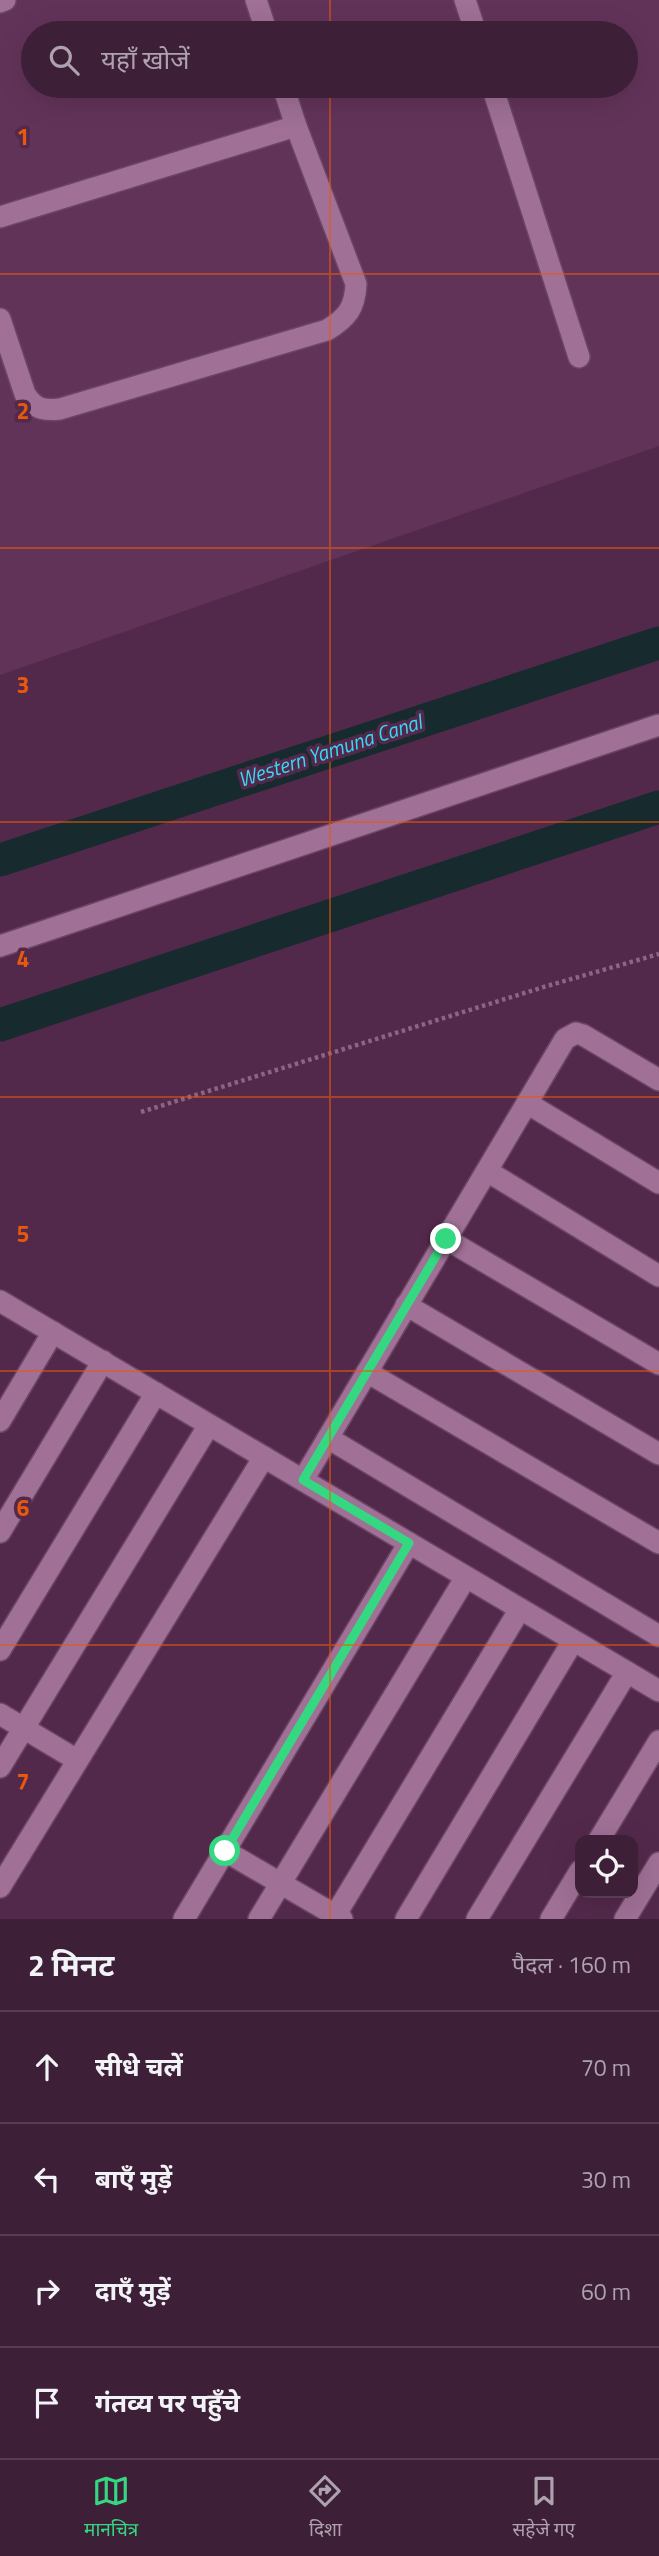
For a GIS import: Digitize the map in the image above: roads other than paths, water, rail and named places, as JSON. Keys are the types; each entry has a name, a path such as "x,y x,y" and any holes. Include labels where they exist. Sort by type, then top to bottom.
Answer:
{"street":[{"path":"0,2 5,0"},
{"path":"256,0 263,21"},
{"path":"465,0 471,21"},
{"path":"0,319 25,394 30,403 47,410 60,409 327,330 341,322 352,311 356,284 287,98"},
{"path":"496,98 579,357"},
{"path":"0,217 296,126"},
{"path":"0,946 659,725"},
{"path":"303,1480 565,1039 576,1033 583,1035 659,1080"},
{"path":"527,1103 659,1183"},
{"path":"487,1171 659,1276"},
{"path":"446,1239 659,1364"},
{"path":"0,1301 659,1691"},
{"path":"407,1306 659,1454"},
{"path":"0,1421 53,1332"},
{"path":"0,1532 103,1362"},
{"path":"367,1373 659,1544"},
{"path":"0,1650 156,1393"},
{"path":"0,1767 209,1425"},
{"path":"328,1438 659,1636"},
{"path":"0,1887 264,1457"},
{"path":"184,1919 409,1543"},
{"path":"259,1919 466,1577"},
{"path":"225,1851 337,1918 520,1609"},
{"path":"406,1919 573,1641"},
{"path":"477,1919 627,1672"},
{"path":"0,1714 78,1760"},
{"path":"602,1835 659,1741"},
{"path":"625,1919 659,1863"},
{"path":"551,1919 575,1879"}],"waterway":[{"name":"Western Yamuna Canal","path":"0,860 659,643"},
{"path":"0,1025 659,807"}]}
